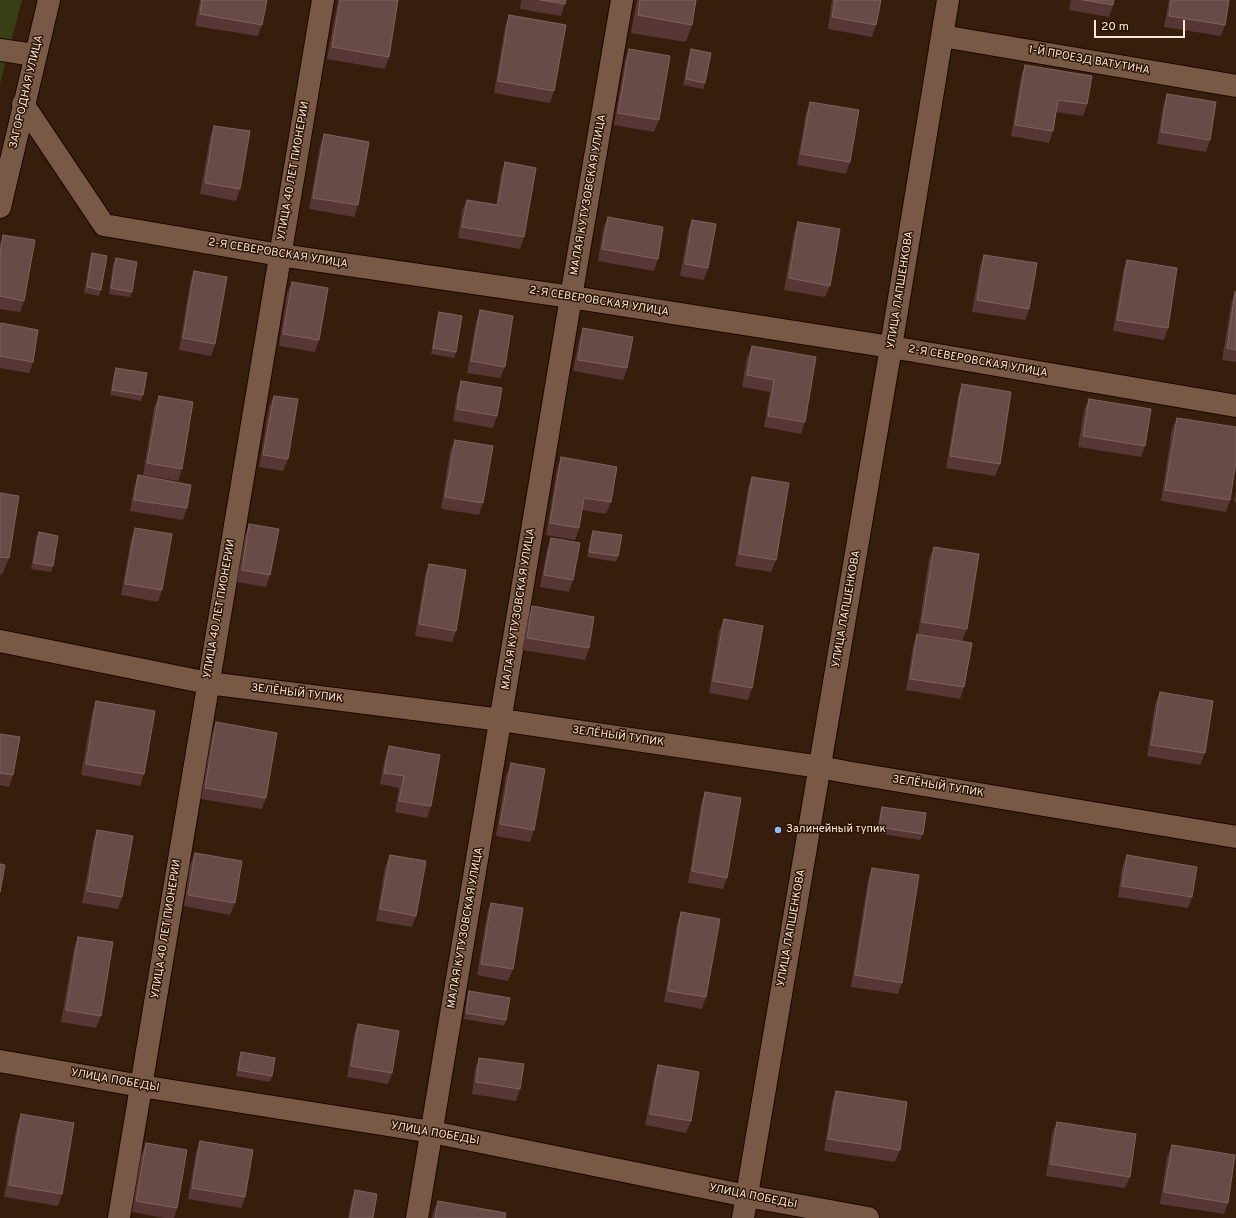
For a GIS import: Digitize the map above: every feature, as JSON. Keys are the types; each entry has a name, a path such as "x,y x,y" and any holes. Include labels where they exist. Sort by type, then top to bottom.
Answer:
{"street":[{"name":"ЗАГОРОДНАЯ УЛИЦА","path":"0,207 23,104 49,0"},
{"name":"УЛИЦА 40 ЛЕТ ПИОНЕРИИ","path":"118,1218 323,0"},
{"name":"МАЛАЯ КУТУЗОВСКАЯ УЛИЦА","path":"418,1218 622,0"},
{"name":"УЛИЦА ЛАПШЕНКОВА","path":"743,1218 892,346 948,0"},
{"name":"1-Й ПРОЕЗД ВАТУТИНА","path":"942,36 1236,86"},
{"path":"0,50 35,55"},
{"name":"2-Я СЕВЕРОВСКАЯ УЛИЦА","path":"23,104 104,225 280,255 892,346 1236,406"},
{"name":"ЗЕЛЁНЫЙ ТУПИК","path":"0,641 208,683 501,720 820,767 1236,837"},
{"name":"УЛИЦА ПОБЕДЫ","path":"0,1061 141,1086 432,1132 746,1196 868,1218"}],"green space":[{"path":"0,0 22,0 0,84"}],"building":[{"path":"202,0 267,0 262,25 200,14"},
{"path":"340,0 398,0 389,57 332,47"},
{"path":"540,0 566,0 565,4"},
{"path":"640,0 696,0 692,25 638,15"},
{"path":"835,0 881,0 876,25 832,17"},
{"path":"1083,0 1114,0 1113,5"},
{"path":"1171,0 1229,0 1225,25 1169,16"},
{"path":"509,15 566,25 554,91 498,81"},
{"path":"629,49 670,56 659,120 618,113"},
{"path":"691,49 711,53 705,83 686,79"},
{"path":"1025,65 1092,76 1087,104 1058,100 1053,131 1015,125"},
{"path":"1167,94 1216,102 1210,140 1161,132"},
{"path":"810,102 859,110 850,162 801,154"},
{"path":"214,126 250,131 240,189 205,183"},
{"path":"324,134 369,142 358,205 313,198"},
{"path":"505,162 536,168 524,237 462,227 467,200 498,205"},
{"path":"608,217 663,227 658,259 602,249"},
{"path":"692,220 716,224 708,268 685,264"},
{"path":"798,222 840,229 830,286 789,278"},
{"path":"3,235 35,240 24,301 0,296 0,255"},
{"path":"92,253 107,256 101,290 87,287"},
{"path":"984,255 1037,263 1029,309 977,300"},
{"path":"116,258 137,262 132,292 111,288"},
{"path":"1127,260 1177,268 1168,328 1117,320"},
{"path":"194,271 227,277 215,344 183,338"},
{"path":"292,282 328,288 319,340 283,334"},
{"path":"1236,292 1236,350 1227,348"},
{"path":"480,310 513,316 505,367 471,361"},
{"path":"439,312 462,316 456,352 433,348"},
{"path":"1,323 38,330 33,362 0,356"},
{"path":"583,328 633,337 627,368 578,360"},
{"path":"752,346 816,357 805,422 768,416 774,380 747,375"},
{"path":"116,368 147,373 143,395 112,390"},
{"path":"461,381 502,388 497,416 457,409"},
{"path":"962,384 1011,392 1000,464 950,456"},
{"path":"159,396 193,402 182,469 147,463"},
{"path":"274,396 298,399 288,459 263,455"},
{"path":"1089,399 1151,409 1145,446 1083,436"},
{"path":"1177,418 1236,427 1236,462 1230,500 1165,490"},
{"path":"455,440 493,446 483,503 445,497"},
{"path":"561,457 617,467 611,502 584,498 579,528 550,523"},
{"path":"138,475 191,485 187,508 134,500"},
{"path":"752,477 789,483 776,560 739,554"},
{"path":"0,493 19,496 9,558 0,557"},
{"path":"249,524 279,529 270,575 242,570"},
{"path":"135,528 172,534 162,590 125,584"},
{"path":"593,531 622,535 618,556 589,552"},
{"path":"39,532 58,536 53,566 34,563"},
{"path":"551,538 580,543 573,580 544,575"},
{"path":"934,547 979,554 967,629 922,622"},
{"path":"429,564 466,570 456,631 419,624"},
{"path":"532,606 594,617 589,648 527,638"},
{"path":"724,619 763,626 752,688 713,681"},
{"path":"917,634 972,643 964,687 910,679"},
{"path":"1160,692 1213,701 1205,753 1151,745"},
{"path":"96,701 155,711 144,774 86,764"},
{"path":"216,722 277,733 266,798 205,788"},
{"path":"0,734 20,737 13,775 0,773"},
{"path":"389,746 440,755 431,806 399,801 404,776 384,773"},
{"path":"511,763 545,769 534,830 500,824"},
{"path":"705,792 741,798 727,878 692,871"},
{"path":"882,807 926,813 923,834 879,827"},
{"path":"97,830 133,836 122,897 87,891"},
{"path":"195,853 242,861 235,903 188,895"},
{"path":"390,855 426,861 416,916 380,909"},
{"path":"1127,855 1197,867 1192,897 1122,886"},
{"path":"0,864 5,865 0,892"},
{"path":"872,868 919,875 902,983 855,975"},
{"path":"491,903 523,908 513,969 481,964"},
{"path":"681,912 720,919 706,997 668,991"},
{"path":"78,937 113,942 101,1016 66,1010"},
{"path":"469,991 510,998 506,1020 466,1013"},
{"path":"358,1024 399,1031 392,1073 351,1066"},
{"path":"241,1052 275,1058 272,1076 238,1070"},
{"path":"479,1058 524,1064 520,1089 476,1082"},
{"path":"658,1065 699,1072 691,1121 650,1114"},
{"path":"836,1091 907,1102 900,1150 828,1139"},
{"path":"21,1114 74,1123 62,1194 9,1185"},
{"path":"1057,1122 1136,1134 1130,1177 1050,1164"},
{"path":"200,1141 253,1150 245,1197 192,1188"},
{"path":"146,1143 187,1150 177,1208 136,1201"},
{"path":"1172,1145 1235,1155 1228,1203 1164,1192"},
{"path":"355,1190 377,1194 373,1218 350,1218"},
{"path":"438,1201 506,1213 505,1218 435,1218"}],"place":[{"name":"Залинейный тупик","path":"778,830"}]}
